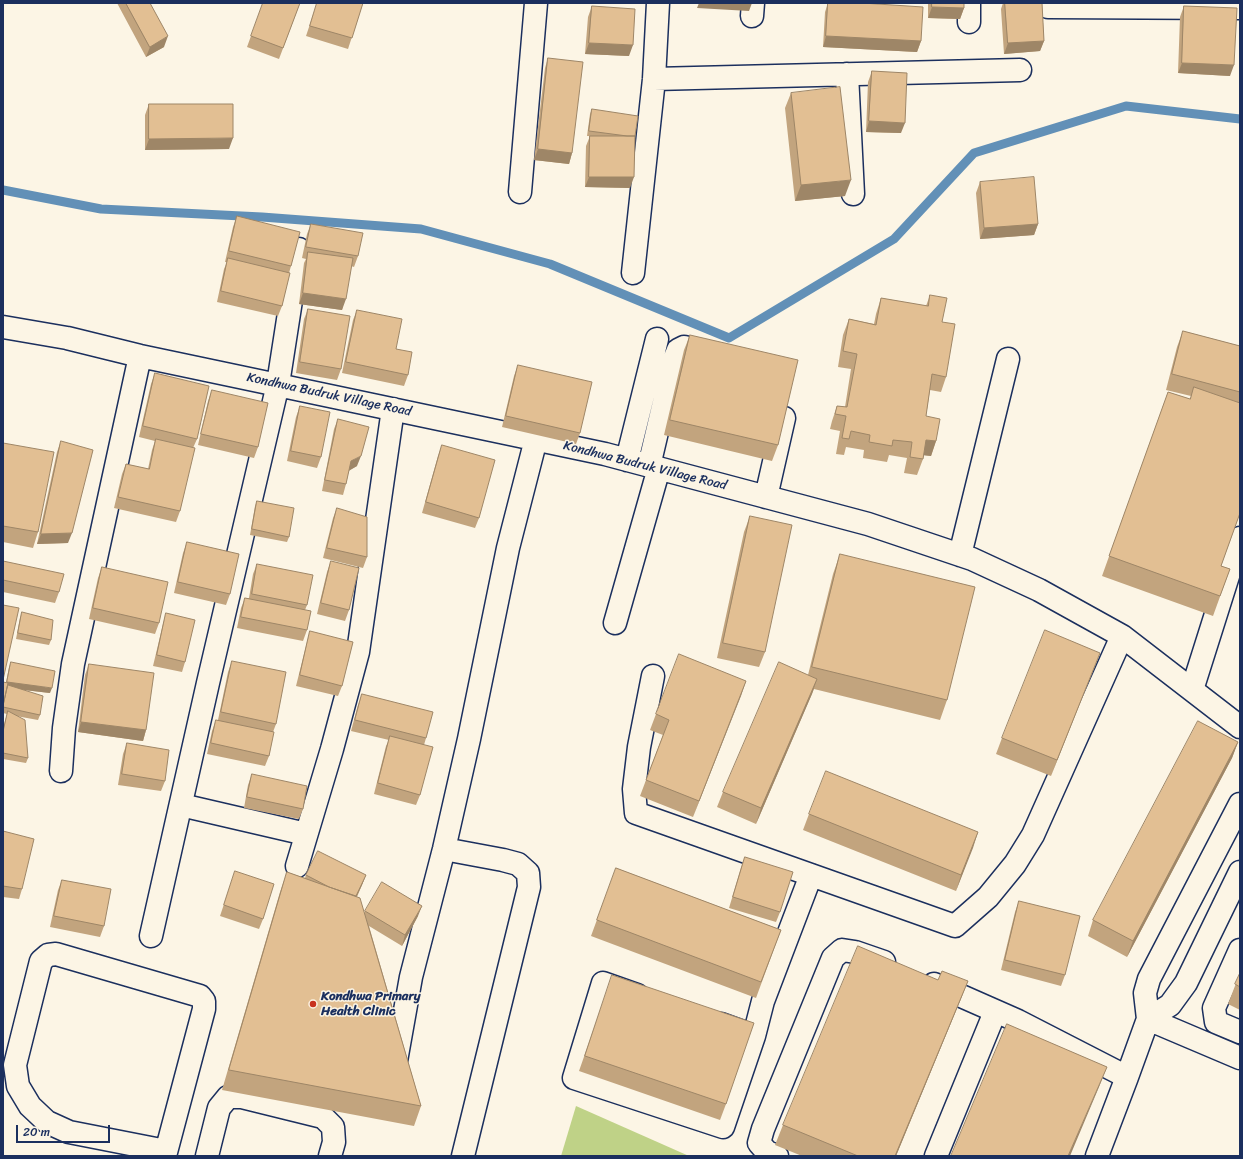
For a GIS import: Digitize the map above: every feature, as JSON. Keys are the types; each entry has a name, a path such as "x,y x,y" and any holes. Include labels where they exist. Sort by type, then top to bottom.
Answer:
{"street":[{"path":"520,192 536,3"},
{"path":"633,273 654,79 658,3"},
{"path":"1048,3 1048,7 1240,8"},
{"path":"654,79 1020,70"},
{"path":"847,74 853,194"},
{"path":"151,936 208,682 278,384 299,249"},
{"name":"Kondhwa Budruk Village Road","path":"3,327 67,338 140,356 605,454 868,524 972,559 1039,590 1122,636 1240,727"},
{"path":"627,460 657,339"},
{"path":"615,623 654,467 674,360 678,350 684,347 730,358"},
{"path":"61,771 64,728 73,664 140,356"},
{"path":"960,555 1008,358"},
{"path":"766,497 789,398"},
{"path":"297,866 332,749 358,652 394,409"},
{"path":"396,1061 411,977 444,849 469,739 508,548 536,439"},
{"path":"1192,690 1240,538"},
{"path":"653,676 639,747 634,789 636,813 955,926 988,897 1014,864 1033,835 1122,636"},
{"path":"1098,1156 1148,1019 1145,992 1150,979 1240,804"},
{"path":"181,805 306,834"},
{"path":"444,849 518,864 528,874 529,887 463,1156"},
{"path":"1148,1019 1170,1005 1186,982 1240,872"},
{"path":"656,1001 603,983 574,1078 723,1127 754,1036 763,1001 811,875"},
{"path":"777,1156 767,1152 759,1143 763,1129 833,958 842,950 855,952 909,972 1018,1021 1127,1077"},
{"path":"1240,950 1214,1008 1216,1022 1240,1032"},
{"path":"56,954 200,996 204,1002 204,1008 166,1154 69,1132 47,1122 30,1106 18,1086 15,1065 41,961 48,955 56,954"},
{"path":"936,1156 996,1012"},
{"path":"701,1017 754,1036"},
{"path":"1148,1019 1240,1058"},
{"path":"207,1156 219,1108 228,1097 242,1097 323,1117 333,1128 334,1142 330,1156"}],"green space":[{"path":"576,1106 689,1156 561,1156"}],"building":[{"path":"126,3 150,3 168,36 150,47"},
{"path":"263,3 300,3 283,48 251,36"},
{"path":"317,3 363,3 352,38 310,26"},
{"path":"828,3 862,3 923,7 921,41 826,36"},
{"path":"932,3 964,3 964,8 932,7"},
{"path":"1005,3 1042,3 1044,41 1008,43"},
{"path":"592,6 635,9 633,45 589,43"},
{"path":"1184,6 1237,8 1234,65 1182,63"},
{"path":"548,58 583,62 572,153 538,149"},
{"path":"872,71 907,73 905,123 869,121"},
{"path":"840,87 851,180 801,185 791,93"},
{"path":"149,104 233,104 233,138 149,139"},
{"path":"592,109 638,116 635,136 589,131"},
{"path":"590,136 635,136 634,177 589,177"},
{"path":"1034,177 1038,224 984,228 980,182"},
{"path":"237,216 300,232 291,266 229,251"},
{"path":"311,224 363,233 358,256 306,247"},
{"path":"308,252 353,258 346,299 303,293"},
{"path":"228,258 290,273 282,306 221,291"},
{"path":"930,295 947,298 942,322 955,324 946,377 932,374 926,416 940,419 936,441 926,440 923,459 910,457 912,442 893,440 892,446 869,442 870,435 851,431 849,439 842,438 846,416 835,414 837,406 847,407 857,354 843,351 849,319 876,325 881,298 928,306"},
{"path":"308,309 350,316 341,369 300,362"},
{"path":"357,310 402,319 396,349 412,352 408,375 346,362"},
{"path":"1183,331 1240,346 1240,392 1172,374"},
{"path":"690,335 798,360 778,445 670,420"},
{"path":"518,365 592,382 580,433 506,416"},
{"path":"155,373 209,386 197,439 143,426"},
{"path":"1194,387 1240,403 1240,513 1221,566 1230,569 1220,596 1109,556 1168,392 1190,399"},
{"path":"212,390 268,403 258,447 201,434"},
{"path":"300,406 330,412 321,457 291,451"},
{"path":"338,419 369,427 361,456 351,461 346,484 325,480"},
{"path":"156,439 195,448 180,511 118,497 126,464 149,469"},
{"path":"61,441 93,450 72,533 41,534"},
{"path":"3,443 54,452 38,532 3,526"},
{"path":"442,445 495,460 479,518 426,502"},
{"path":"257,501 294,508 289,537 252,529"},
{"path":"337,508 367,517 367,557 327,548"},
{"path":"750,516 792,525 765,652 723,643"},
{"path":"187,542 239,554 230,594 178,582"},
{"path":"840,554 975,587 947,700 812,667"},
{"path":"3,561 64,574 59,592 3,580"},
{"path":"331,561 359,568 349,610 321,603"},
{"path":"257,564 313,575 307,605 252,594"},
{"path":"102,567 168,582 159,623 93,608"},
{"path":"245,598 311,611 307,630 241,617"},
{"path":"3,605 19,608 3,680"},
{"path":"22,612 53,620 51,640 18,633"},
{"path":"166,613 195,620 185,662 157,655"},
{"path":"1045,630 1100,653 1057,760 1002,738"},
{"path":"310,631 353,642 342,686 300,675"},
{"path":"679,654 746,681 699,801 646,780 669,720 656,714"},
{"path":"232,661 286,672 276,724 221,712"},
{"path":"11,662 55,671 52,688 7,682"},
{"path":"779,662 817,679 761,808 723,792"},
{"path":"89,664 154,673 146,730 81,722"},
{"path":"3,682 8,683 3,706"},
{"path":"8,685 43,696 40,715 3,707"},
{"path":"362,694 433,712 426,738 355,720"},
{"path":"8,711 25,720 28,758 3,753 3,732"},
{"path":"216,720 274,732 269,756 211,743"},
{"path":"1198,721 1238,742 1133,941 1093,920"},
{"path":"390,736 433,747 420,795 378,783"},
{"path":"127,743 169,750 165,781 122,774"},
{"path":"826,771 978,832 961,875 809,814"},
{"path":"252,774 307,786 303,809 247,797"},
{"path":"3,831 34,839 22,889 3,886"},
{"path":"318,851 366,875 356,896 329,887 306,875"},
{"path":"745,857 793,872 780,912 733,897"},
{"path":"616,868 781,930 761,982 597,920"},
{"path":"235,871 274,884 263,919 224,905"},
{"name":"Kondhwa Primary Health Clinic","path":"287,872 360,898 421,1106 229,1070"},
{"path":"62,880 111,889 104,926 54,916"},
{"path":"382,882 422,906 405,935 365,911"},
{"path":"1019,901 1080,916 1065,975 1005,960"},
{"path":"858,946 938,980 942,971 968,981 895,1156 858,1156 783,1125"},
{"path":"1240,973 1240,987 1235,984"},
{"path":"612,975 754,1023 726,1104 585,1056"},
{"path":"1007,1024 1107,1067 1068,1156 951,1156"}],"waterway":[{"path":"3,190 101,209 262,217 421,229 550,264 729,338 894,239 974,153 1126,106 1240,119"}],"place":[{"name":"Kondhwa Primary Health Clinic","path":"313,1004"}]}
